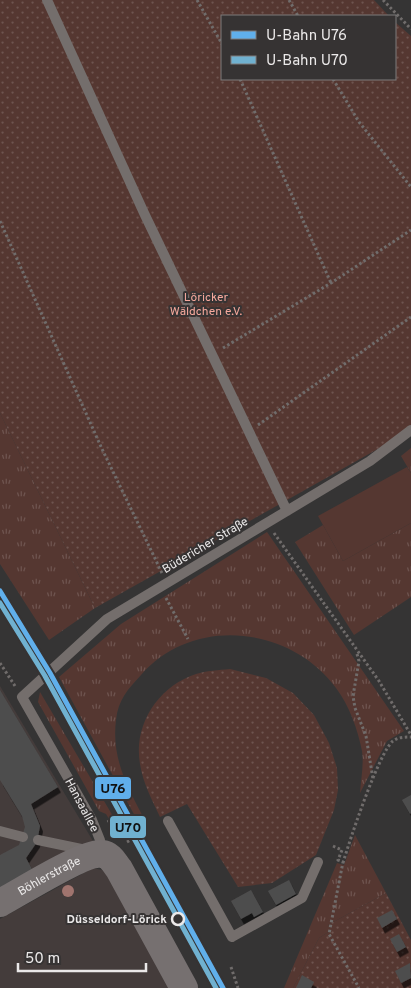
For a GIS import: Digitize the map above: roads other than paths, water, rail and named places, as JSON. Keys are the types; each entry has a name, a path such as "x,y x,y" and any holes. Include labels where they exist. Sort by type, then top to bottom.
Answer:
{"street":[{"name":"Böhlerstraße","path":"0,904 84,857 101,853"},
{"path":"101,853 109,856 119,869 184,988"}],"lane":[{"path":"47,0 286,511"},
{"name":"Büdericher Straße","path":"22,697 107,619 370,461 411,430"},
{"name":"Hansaallee","path":"22,697 92,820 100,840 101,853"},
{"path":"168,820 232,937 302,898 318,862"},
{"path":"0,831 23,838"},
{"path":"38,840 101,853"}],"metro line":[{"name":"U76","path":"0,591 50,673 223,988"},
{"name":"U70","path":"0,603 45,676 216,988"}],"place":[{"name":"Düsseldorf-Lörick","path":"178,919"}],"park label":[{"name":"Löricker Wäldchen e.V.","path":"206,304"}]}
